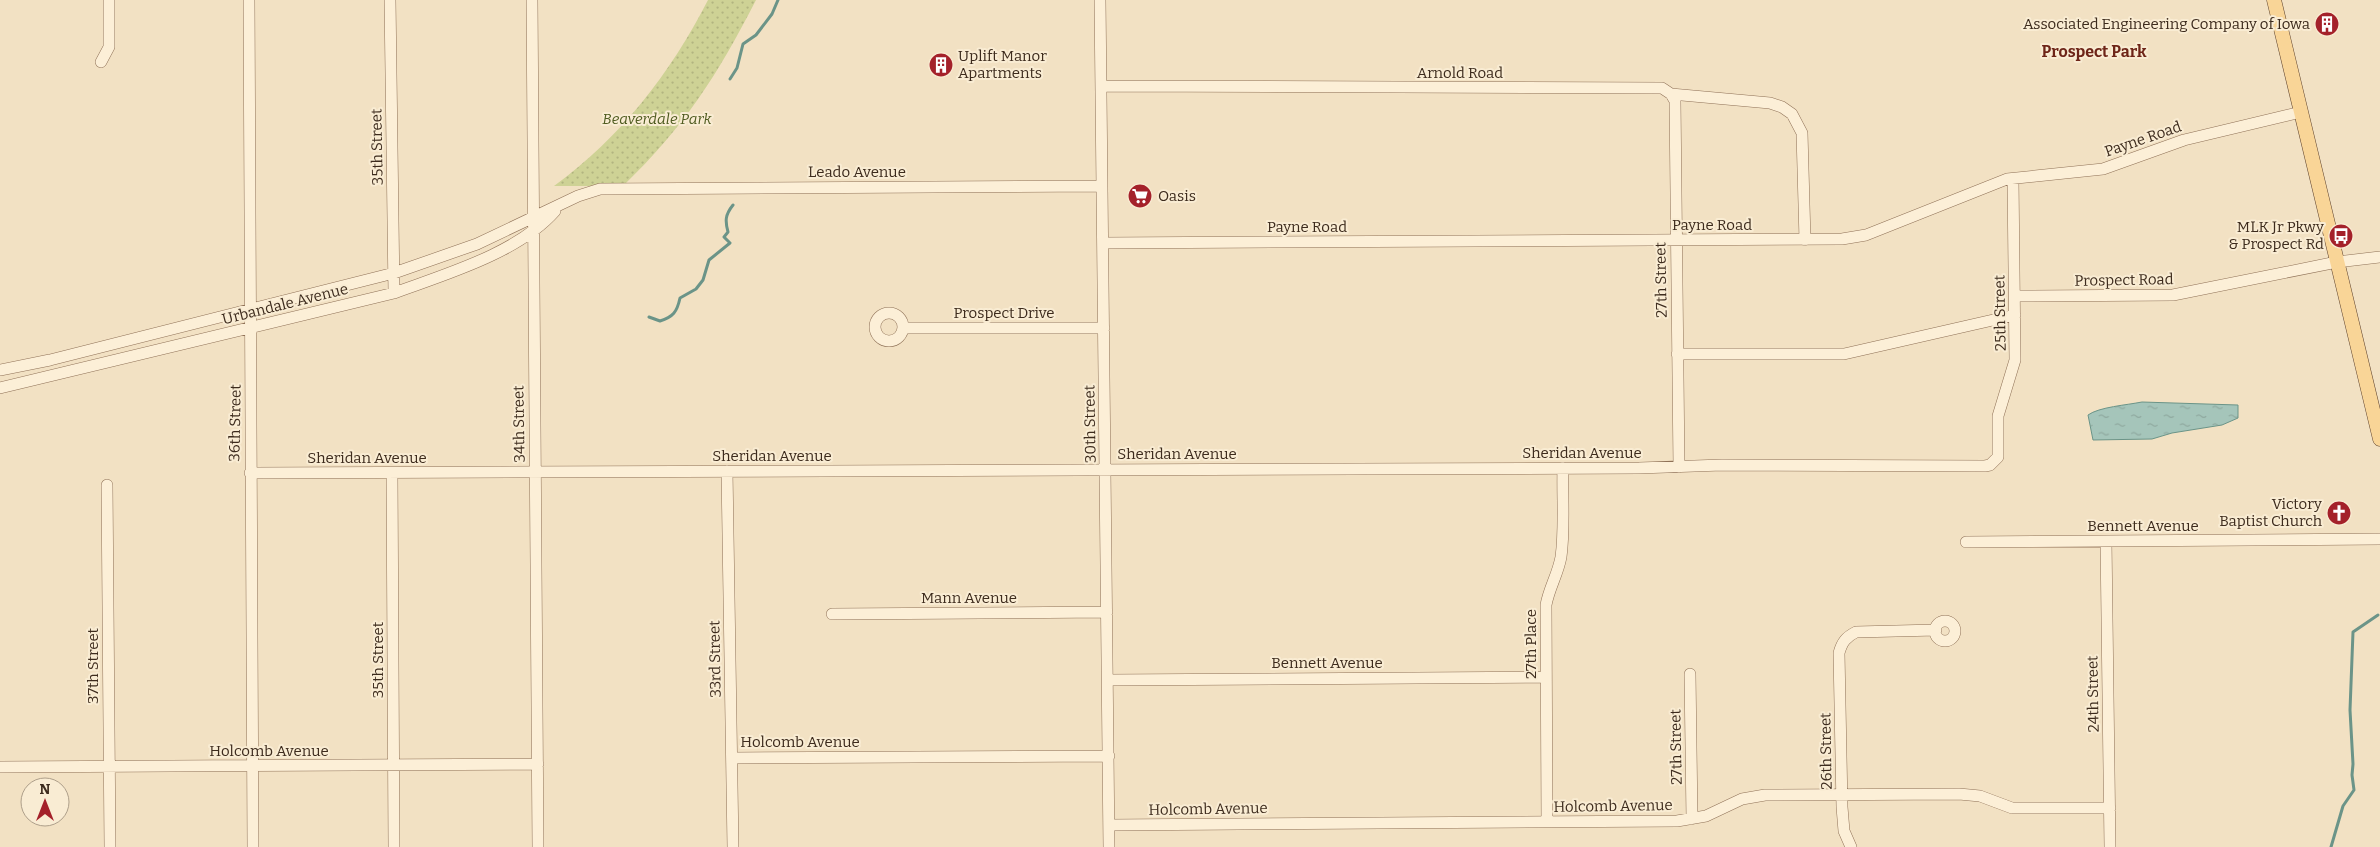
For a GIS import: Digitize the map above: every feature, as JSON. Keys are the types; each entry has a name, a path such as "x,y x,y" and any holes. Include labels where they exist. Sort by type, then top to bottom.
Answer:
{"main road":[{"path":"2274,0 2380,439"}],"street":[{"path":"101,62 109,47 109,0"},
{"name":"36th Street","path":"249,0 252,310 250,473 253,847"},
{"name":"35th Street","path":"390,0 394,293"},
{"name":"34th Street","path":"532,0 538,847"},
{"name":"30th Street","path":"1100,0 1109,847"},
{"name":"Arnold Road","path":"1101,86 1662,88 1671,94 1770,103 1782,107 1792,114 1802,133 1804,240"},
{"name":"27th Street","path":"1671,94 1675,101 1679,467"},
{"name":"Payne Road","path":"1103,243 1842,240 1866,235 1990,184 2013,179 2104,169 2184,140 2301,112"},
{"name":"25th Street","path":"1985,466 1995,461 2000,452 1998,416 2015,360 2013,179"},
{"name":"Leado Avenue","path":"611,188 1102,186"},
{"name":"Urbandale Avenue","path":"0,370 50,360 394,273 450,255 578,196 600,188 611,188"},
{"name":"Urbandale Avenue","path":"0,388 394,293 452,272 508,246 533,232 559,206"},
{"name":"Prospect Road","path":"2015,296 2172,296 2337,262 2380,257"},
{"path":"1677,354 1844,354 2015,315"},
{"name":"Prospect Drive","path":"903,328 1104,328"},
{"name":"Sheridan Avenue","path":"250,473 1985,466"},
{"name":"27th Place","path":"1547,822 1546,605 1549,589 1557,573 1561,556 1563,468"},
{"name":"33rd Street","path":"727,471 733,847"},
{"name":"35th Street","path":"392,472 394,847"},
{"name":"37th Street","path":"107,485 110,847"},
{"name":"Bennett Avenue","path":"1966,542 2380,539"},
{"name":"24th Street","path":"2106,541 2110,847"},
{"name":"Mann Avenue","path":"832,614 1107,612"},
{"name":"26th Street","path":"1851,847 1844,831 1842,794 1839,653 1842,644 1848,636 1856,632 1936,630"},
{"name":"27th Street","path":"1690,674 1692,819"},
{"name":"Bennett Avenue","path":"1108,680 1546,677"},
{"name":"Holcomb Avenue","path":"732,758 1108,756"},
{"name":"Holcomb Avenue","path":"0,767 538,764"},
{"name":"Holcomb Avenue","path":"1109,825 1547,822 1692,819 1706,816 1742,799 1765,795 1959,794 1980,796 2012,808 2110,808"}],"green space":[{"name":"Beaverdale Park","path":"708,0 756,0 713,76 682,121 645,164 623,186 554,186 601,147 642,102 677,53"}],"water":[{"path":"2142,402 2238,405 2238,418 2222,425 2172,433 2152,439 2093,440 2088,415 2106,408"}],"waterway":[{"path":"730,79 737,68 743,44 756,35 772,14 778,0"},
{"path":"649,317 660,321 671,316 676,310 680,298 696,289 703,280 709,260 730,243 724,237 728,232 727,215 733,205"},
{"path":"2331,847 2343,806 2354,790 2350,710 2353,632 2378,615"}],"place":[{"name":"Associated Engineering Company of Iowa","path":"2327,24"},
{"name":"Uplift Manor Apartments","path":"941,65"},
{"name":"Oasis","path":"1140,196"},
{"name":"MLK Jr Pkwy & Prospect Rd","path":"2341,236"},
{"name":"Victory Baptist Church","path":"2339,513"}],"district":[{"name":"Prospect Park","path":"2094,51"}]}
